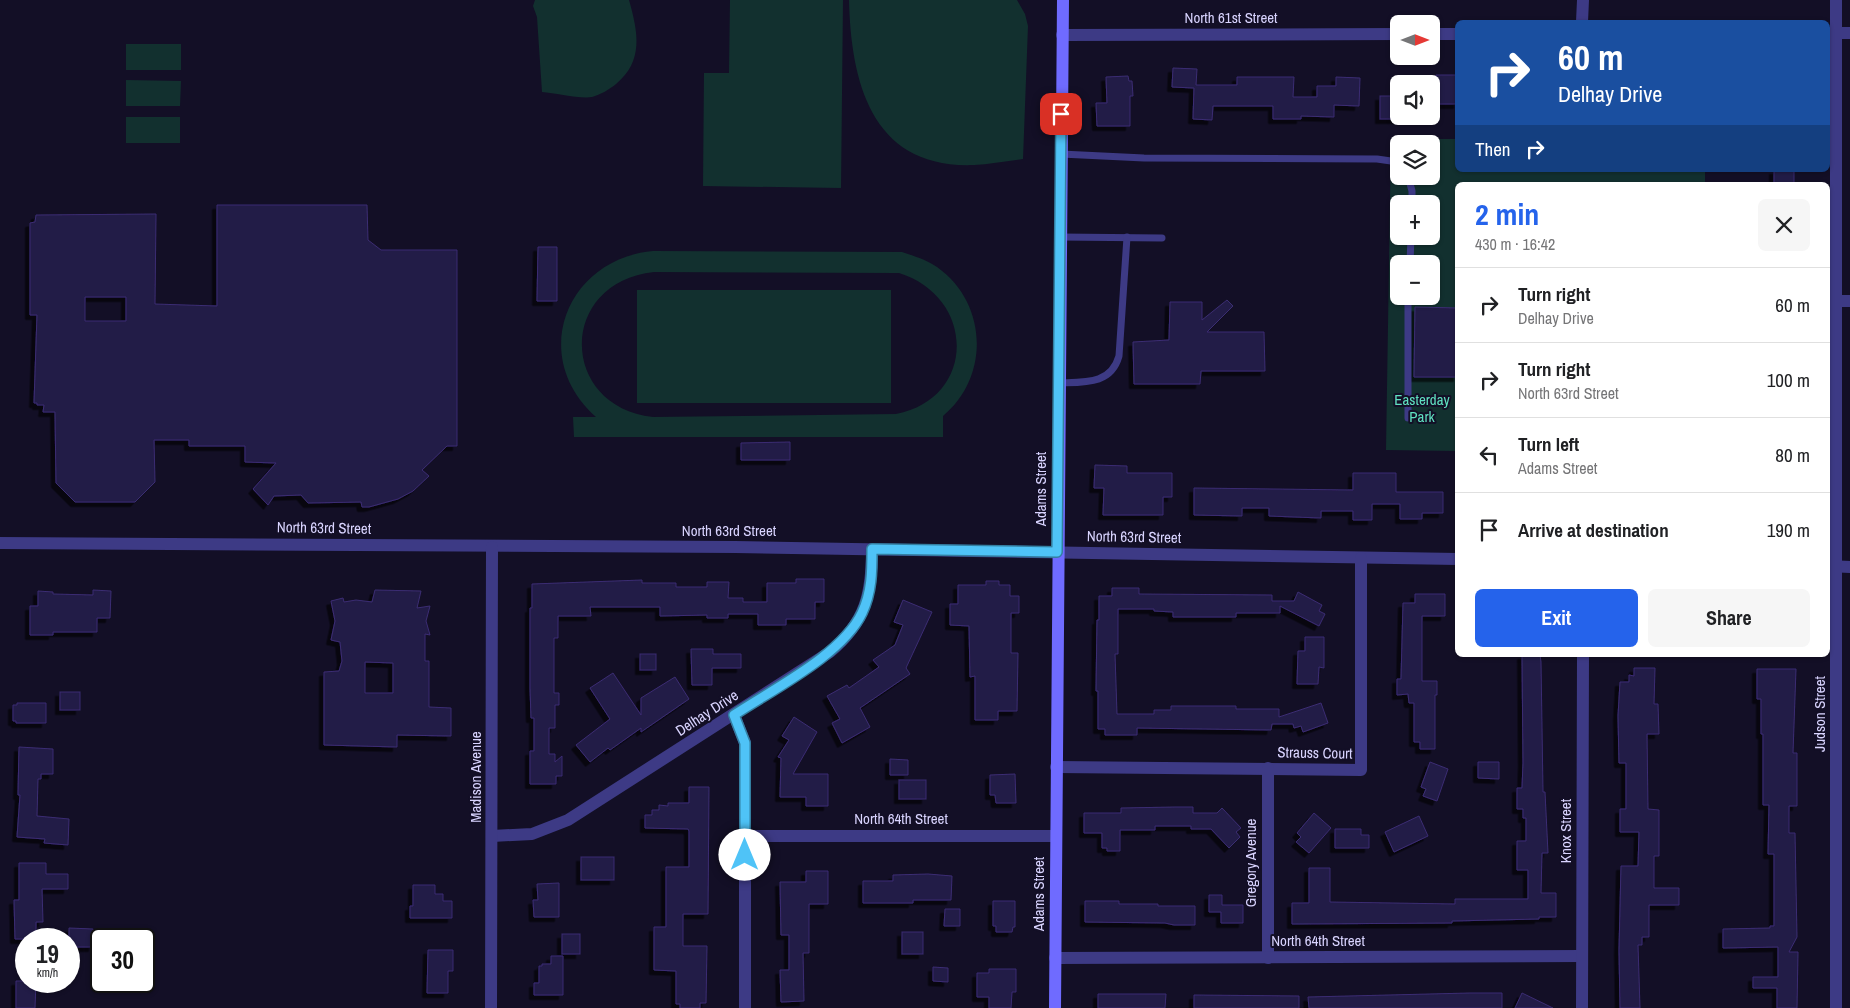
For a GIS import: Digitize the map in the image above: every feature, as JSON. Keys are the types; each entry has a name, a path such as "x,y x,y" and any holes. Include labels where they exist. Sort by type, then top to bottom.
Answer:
{"main road":[{"name":"Adams Street","path":"1055,1008 1058,382 1063,0"}],"street":[{"path":"1582,0 1582,20"},
{"name":"Judson Street","path":"1836,0 1832,33 1836,301 1832,566 1836,1008"},
{"path":"1832,33 1850,33"},
{"name":"North 61st Street","path":"1062,35 1390,34"},
{"path":"1440,34 1455,34"},
{"path":"1836,301 1850,301"},
{"name":"North 63rd Street","path":"0,543 872,549 1455,559"},
{"name":"Madison Avenue","path":"491,1008 492,547"},
{"name":"Delhay Drive","path":"492,836 532,834 559,825 830,652 846,637 858,621 872,580 872,549"},
{"name":"Strauss Court","path":"1056,767 1361,770 1361,558"},
{"path":"1832,566 1850,567"},
{"name":"Knox Street","path":"1582,1008 1583,657"},
{"path":"734,715 745,743 745,1008"},
{"name":"Gregory Avenue","path":"1268,768 1268,958"},
{"name":"North 64th Street","path":"745,836 1056,836"},
{"name":"North 64th Street","path":"1055,958 1582,956"}],"lane":[{"path":"1061,154 1144,158 1377,159 1390,161"},
{"path":"1060,237 1162,238"},
{"path":"1058,382 1095,381 1104,378 1116,365 1127,237"},
{"path":"1408,305 1408,418"}],"green space":[{"path":"535,0 629,0 635,23 636,45 635,56 625,75 611,88 592,97 574,97 542,92 537,17 533,6"},
{"path":"730,0 843,0 841,188 703,186 704,73 729,73"},
{"path":"849,0 1017,0 1025,14 1028,26 1023,159 974,165 939,162 912,153 890,136 874,115 863,90 855,61"},
{"path":"126,44 181,44 181,70 126,70"},
{"path":"126,80 181,81 180,106 126,106"},
{"path":"126,117 180,117 180,143 126,143"},
{"name":"Easterday Park","path":"1440,139 1455,139 1455,172 1705,172 1705,182 1455,182 1455,451 1386,450 1390,201 1390,245 1440,245 1440,195 1390,195 1390,185 1440,185"},
{"path":"653,251 902,252 937,267 954,282 966,300 974,320 977,340 975,361 969,381 958,400 943,416 943,437 574,437 573,417 596,417 575,393 564,367 561,340 566,314 579,291 598,272 623,258","holes":["654,272 899,273 924,285 942,303 953,324 957,346 953,369 941,389 923,404 896,414 653,417 622,408 600,391 586,369 582,344 586,319 600,297 622,281"]},
{"path":"637,290 891,290 891,403 637,403"}],"building":[{"path":"1173,68 1197,69 1196,85 1237,85 1237,77 1294,77 1293,97 1317,97 1317,86 1336,86 1336,77 1360,78 1359,106 1334,105 1334,117 1301,116 1301,119 1273,119 1273,106 1213,106 1212,120 1193,119 1194,88 1172,87"},
{"path":"1440,75 1455,75 1455,104 1440,104"},
{"path":"1128,76 1129,81 1132,81 1133,96 1130,96 1130,126 1097,126 1096,103 1107,103 1106,77"},
{"path":"1380,96 1390,96 1390,119 1380,119"},
{"path":"1774,172 1794,172 1794,182 1774,182"},
{"path":"217,205 367,205 368,240 381,250 457,250 457,446 447,446 422,470 429,476 413,491 398,499 369,507 362,507 361,502 308,503 301,495 274,496 268,505 253,489 276,463 245,462 245,446 189,446 189,440 154,440 155,482 135,502 75,502 56,483 55,412 43,412 44,405 34,403 37,315 30,315 30,223 35,222 36,215 156,214 155,304 217,306","holes":["85,297 126,297 126,321 85,321"]},
{"path":"538,247 557,247 557,301 537,301"},
{"path":"1227,300 1233,306 1207,332 1264,332 1265,371 1201,371 1200,384 1134,384 1133,342 1169,340 1170,302 1202,302 1202,320"},
{"path":"1415,307 1455,308 1455,377 1414,377"},
{"path":"790,442 790,460 741,460 741,443"},
{"path":"1095,465 1127,466 1127,473 1172,473 1172,497 1163,497 1163,515 1103,515 1104,488 1094,488"},
{"path":"1353,473 1396,473 1396,492 1443,492 1443,513 1422,513 1422,519 1400,519 1400,504 1372,504 1372,520 1353,520 1353,511 1321,511 1321,518 1269,516 1269,508 1242,508 1242,516 1194,515 1194,488 1353,490"},
{"path":"796,579 824,579 824,602 815,602 815,619 786,619 786,625 758,625 758,614 728,614 728,618 707,618 707,615 660,616 660,607 590,607 591,616 558,616 558,638 554,638 554,693 559,693 559,705 555,705 555,728 549,728 549,754 555,754 555,762 562,756 562,776 556,776 556,784 530,784 530,751 534,751 534,718 531,718 530,688 530,608 532,608 532,584 642,580 642,583 676,583 676,587 707,587 707,582 729,582 728,598 743,598 743,602 767,602 767,583 796,583"},
{"path":"986,581 999,581 999,585 1010,585 1010,596 1019,596 1019,613 1011,613 1011,653 1018,653 1017,711 998,711 998,720 975,720 975,676 970,677 969,626 950,625 950,604 958,604 958,585 986,585"},
{"path":"1112,588 1139,588 1139,594 1272,595 1272,601 1294,601 1298,592 1322,605 1319,611 1325,614 1319,626 1280,606 1280,613 1236,613 1236,617 1173,617 1173,612 1154,611 1154,609 1118,609 1118,654 1115,654 1117,714 1154,714 1154,710 1171,710 1171,706 1236,706 1236,709 1279,709 1279,717 1321,703 1328,723 1303,732 1301,726 1294,728 1293,724 1272,724 1271,730 1137,728 1137,735 1105,735 1105,729 1098,729 1098,691 1096,691 1097,620 1099,620 1099,596 1112,596"},
{"path":"93,590 111,591 110,618 97,618 97,632 53,632 53,635 30,635 30,606 38,606 38,591 53,592 53,594 93,595"},
{"path":"375,590 421,591 417,608 430,606 426,621 430,635 425,634 425,661 429,661 429,707 451,708 451,736 397,735 397,747 324,745 324,672 339,671 342,661 340,642 331,640 335,621 331,601 343,598 344,602 356,600 372,602","holes":["365,662 393,663 393,693 365,693"]},
{"path":"1415,594 1445,594 1445,616 1422,616 1422,681 1437,681 1437,695 1435,695 1435,749 1420,749 1420,742 1414,742 1414,703 1409,703 1408,694 1397,695 1397,679 1401,679 1403,603 1415,603"},
{"path":"903,600 932,612 906,668 910,674 860,708 870,727 842,743 832,723 840,719 827,696 847,685 849,688 879,667 873,660 895,645 903,625 894,622"},
{"path":"1305,637 1324,637 1324,668 1319,667 1318,684 1297,684 1298,651 1305,651"},
{"path":"691,649 713,649 713,654 741,654 741,668 712,668 712,685 692,685"},
{"path":"640,654 656,654 656,670 640,670"},
{"path":"1522,657 1540,657 1543,792 1545,792 1548,853 1542,853 1541,893 1556,893 1556,917 1452,921 1452,923 1292,924 1292,903 1309,903 1309,868 1330,868 1330,902 1455,904 1455,899 1528,899 1528,870 1517,870 1517,841 1526,841 1526,818 1523,818 1523,809 1517,809 1517,788 1522,788"},
{"path":"1634,668 1655,668 1654,704 1658,704 1659,734 1647,734 1648,809 1659,810 1659,856 1654,856 1654,888 1679,888 1679,905 1649,905 1649,937 1642,937 1642,945 1638,945 1640,1008 1620,1008 1621,866 1638,866 1639,832 1620,832 1620,809 1626,809 1626,763 1619,763 1618,716 1620,682 1629,682 1629,675 1634,676"},
{"path":"1757,669 1796,669 1793,753 1797,753 1797,806 1789,806 1789,833 1795,833 1797,937 1789,952 1798,952 1797,1008 1777,1008 1777,988 1753,988 1753,977 1778,977 1778,947 1723,948 1723,929 1770,928 1770,926 1774,926 1774,854 1768,854 1769,805 1763,805 1763,734 1761,734 1761,699 1757,699"},
{"path":"613,673 641,715 641,698 675,677 689,699 641,732 641,728 610,750 608,748 590,762 576,745 610,719 590,688"},
{"path":"60,692 80,692 80,710 60,710"},
{"path":"17,703 46,703 46,723 16,723 16,721 13,721 13,705 17,705"},
{"path":"794,717 817,732 793,774 828,774 828,806 806,806 806,797 780,797 781,758 778,757 789,740 782,736"},
{"path":"19,747 53,749 53,774 41,774 41,779 38,779 37,816 69,819 68,845 44,843 45,839 17,837 20,795 18,795"},
{"path":"890,759 908,760 908,775 890,775"},
{"path":"1430,762 1448,769 1437,801 1423,796 1426,789 1421,787"},
{"path":"1478,762 1499,762 1499,779 1478,778"},
{"path":"1015,774 1016,803 996,803 995,795 990,795 990,775"},
{"path":"899,780 926,780 926,799 899,799"},
{"path":"689,787 709,787 708,914 683,914 683,946 707,946 706,1003 700,1003 700,1008 680,1008 680,1004 676,1004 676,971 654,970 654,927 666,927 666,867 689,867 689,831 688,829 645,828 645,815 652,815 652,810 659,810 659,805 668,806 668,803 689,803"},
{"path":"1193,807 1193,813 1217,813 1222,808 1241,828 1236,832 1240,837 1229,848 1211,829 1191,829 1191,826 1155,826 1155,830 1120,830 1120,851 1107,851 1107,848 1102,848 1102,833 1084,833 1084,813 1121,813 1121,808"},
{"path":"1314,813 1331,828 1309,853 1296,842 1301,837 1297,833"},
{"path":"1419,816 1428,836 1394,852 1385,832"},
{"path":"1335,829 1361,829 1361,835 1369,835 1369,848 1335,848"},
{"path":"581,857 614,857 614,880 581,880"},
{"path":"19,863 46,863 46,874 68,874 68,889 42,889 43,922 36,922 36,928 15,928 15,939 14,900 19,900"},
{"path":"806,871 828,871 828,904 809,904 809,953 803,953 804,1001 781,1002 780,970 789,970 789,935 781,935 780,882 806,882"},
{"path":"928,874 952,876 951,900 913,900 913,903 863,903 863,881 893,881 893,875"},
{"path":"559,883 559,917 534,917 533,900 538,900 537,884"},
{"path":"413,885 435,885 435,894 443,894 443,901 452,901 452,918 410,918 410,906 413,906"},
{"path":"1209,895 1222,895 1222,905 1243,905 1243,923 1221,923 1221,912 1209,912"},
{"path":"993,901 1015,901 1015,927 1013,927 1012,932 996,932 996,926 993,926"},
{"path":"1085,901 1119,901 1119,904 1158,904 1158,906 1195,906 1195,925 1085,922"},
{"path":"945,909 960,909 960,926 944,926"},
{"path":"80,928 90,929 90,947 80,947"},
{"path":"902,932 923,932 923,954 902,954"},
{"path":"562,934 580,934 580,954 562,954"},
{"path":"428,950 453,950 453,971 448,971 448,993 427,993"},
{"path":"551,956 563,956 563,995 534,995 534,983 539,983 539,966 551,964"},
{"path":"933,967 948,968 948,982 933,981"},
{"path":"989,969 1016,969 1016,992 1012,992 1011,1008 989,1008 989,997 977,997 977,973 989,973"},
{"path":"16,993 36,993 35,1008 16,1008"},
{"path":"1502,993 1502,1008 1309,1008 1308,997"},
{"path":"1522,993 1553,1008 1515,1008"},
{"path":"1098,994 1166,994 1165,1008 1098,1008"},
{"path":"1194,995 1299,996 1299,1008 1194,1008"}],"route":[{"path":"745,855 745,743 734,715 830,652 853,629 863,612 872,580 872,549 1057,552 1061,114"}]}
